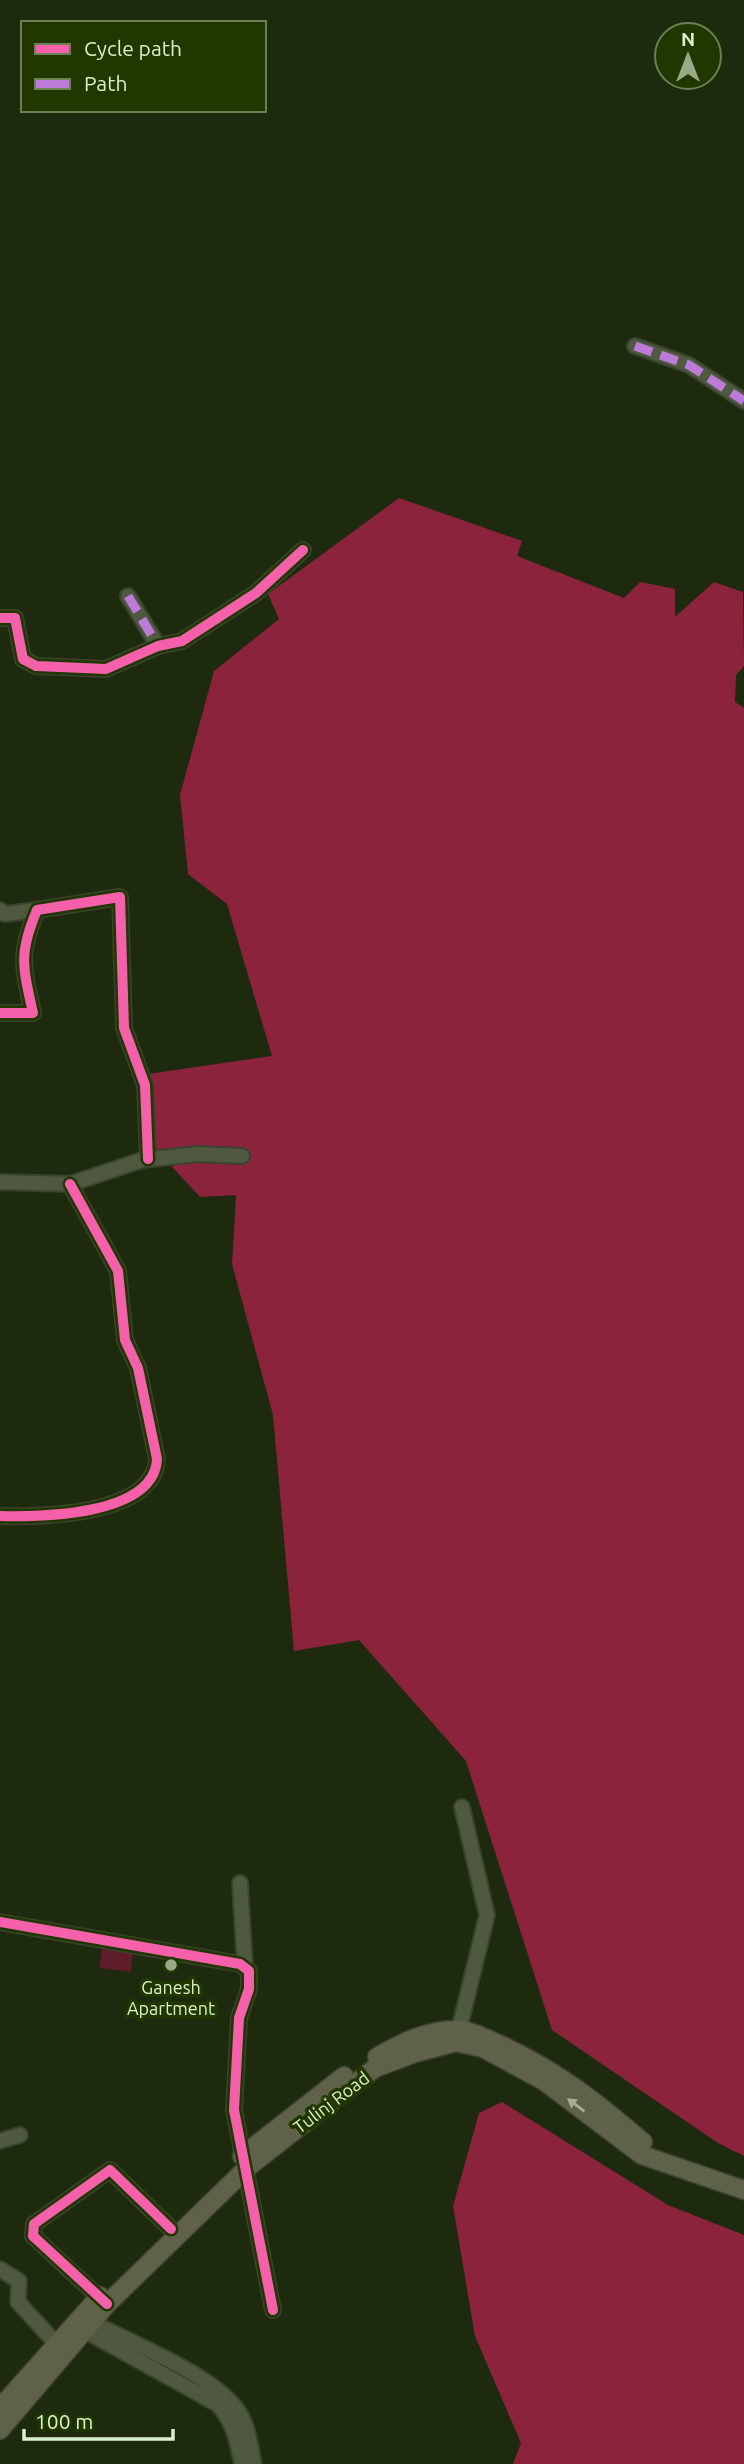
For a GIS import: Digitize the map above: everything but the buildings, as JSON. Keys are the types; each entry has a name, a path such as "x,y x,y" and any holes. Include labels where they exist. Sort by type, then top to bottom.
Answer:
{"main road":[{"path":"457,2036 476,2034 543,2065 582,2090 645,2144 677,2160 744,2180"},
{"name":"Tulinj Road","path":"0,2408 172,2229 246,2160 375,2068 457,2036"},
{"path":"457,2036 544,2081 642,2155 744,2190"},
{"name":"Tulinj Road","path":"103,2301 246,2160"},
{"name":"Tulinj Road","path":"0,2430 60,2348"}],"street":[{"path":"635,346 689,365 744,401"},
{"path":"0,618 16,618 23,659 36,666 106,669 158,646 182,641 212,623 256,593 303,550"},
{"path":"128,596 158,646"},
{"path":"0,910 5,914 120,897 124,1028 145,1085 148,1159"},
{"path":"0,1013 33,1013 22,963 26,938 37,910"},
{"path":"0,1182 70,1184 148,1159 198,1154 242,1156"},
{"path":"0,1516 78,1514 127,1497 154,1476 157,1459 138,1368 124,1331 118,1271 70,1184"},
{"path":"457,2036 487,1915 462,1807"},
{"path":"240,1883 245,1967"},
{"path":"0,1922 245,1967 249,1970 249,1989 239,2018 233,2100 273,2310"},
{"path":"0,2141 20,2135"},
{"path":"103,2301 33,2236 34,2224 110,2170 172,2229"},
{"path":"0,2269 19,2281 18,2302 60,2348"},
{"path":"83,2324 216,2404 228,2415 235,2430 242,2464"},
{"path":"83,2324 187,2372 224,2395 237,2409 245,2426 254,2464"}],"shaded area":[{"path":"399,498 522,541 517,556 624,598 640,582 675,589 675,617 714,582 743,592 744,666 736,675 735,702 744,708 744,2156 718,2143 552,2030 466,1761 359,1640 294,1651 273,1415 232,1264 236,1195 200,1197 154,1147 148,1074 272,1056 227,904 188,874 180,795 214,671 279,619 268,594"},
{"path":"103,1944 133,1951 131,1972 99,1968"},
{"path":"502,2102 668,2205 744,2235 744,2464 513,2464 521,2443 475,2336 453,2206 479,2113"}],"marked path":[{"path":"635,346 689,365 744,401"},
{"path":"128,596 158,646"}],"cycle path":[{"path":"0,618 15,618 23,659 36,666 106,669 158,646 182,641 256,593 303,550"},
{"path":"0,1013 33,1013 24,961 27,939 37,910 120,897 124,1028 145,1085 148,1159"},
{"path":"0,1516 67,1513 117,1502 137,1492 151,1478 157,1459 138,1368 125,1340 118,1271 70,1184"},
{"path":"0,1922 240,1964 249,1971 249,1989 239,2018 234,2110 273,2310"},
{"path":"107,2304 33,2236 34,2224 110,2170 171,2229"}],"place":[{"name":"Ganesh Apartment","path":"171,1965"}]}
